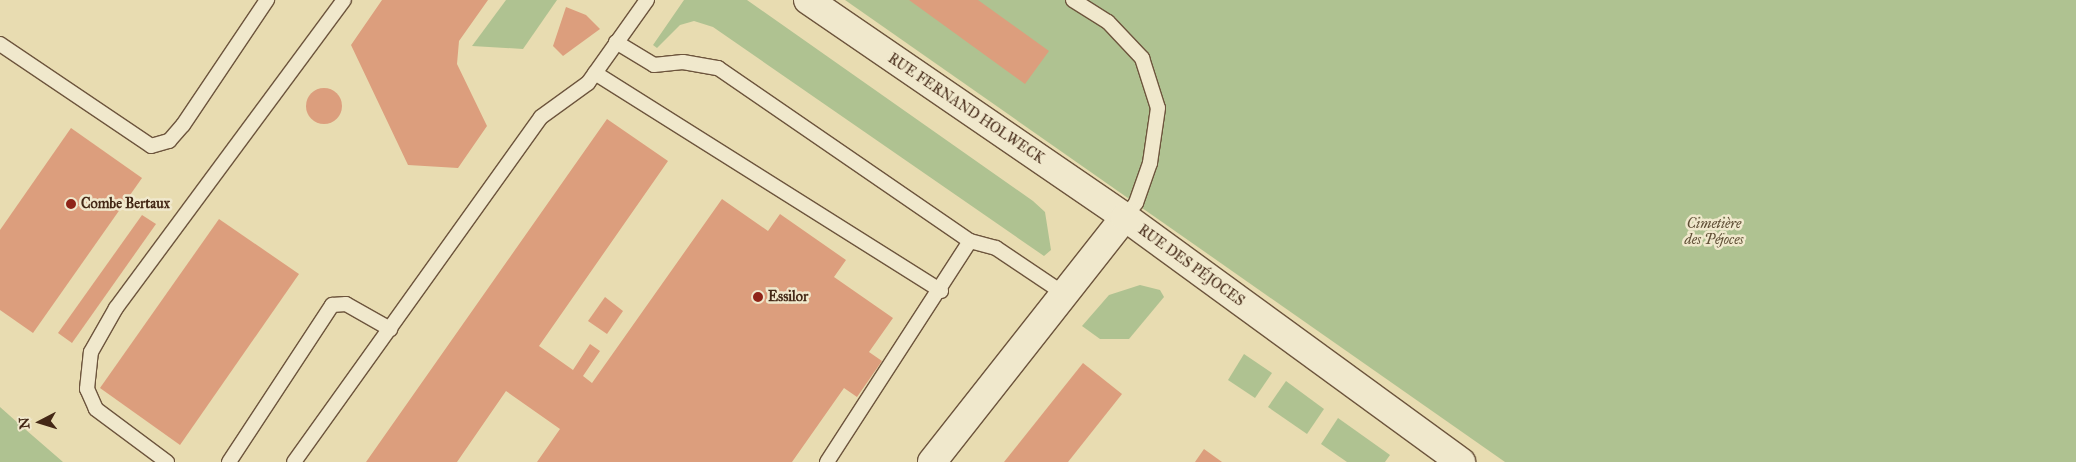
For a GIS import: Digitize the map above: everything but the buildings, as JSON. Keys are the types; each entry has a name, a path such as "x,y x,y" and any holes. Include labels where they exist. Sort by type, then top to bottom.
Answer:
{"street":[{"name":"RUE FERNAND HOLWECK","path":"808,0 1125,217"},
{"name":"RUE DES PÉJOCES","path":"932,462 1066,295 1125,217 1461,462"}],"lane":[{"path":"0,44 151,146 169,141 183,125 267,0"},
{"path":"166,462 96,409 87,389 91,352 116,308 344,0"},
{"path":"294,462 540,117 564,103 595,73 647,0"},
{"path":"1073,0 1108,22 1142,58 1158,108 1150,163 1136,203 1125,217"},
{"path":"616,42 654,66 683,62 718,68 970,241 996,248 1066,295"},
{"path":"595,73 941,291"},
{"path":"827,462 941,291 970,241"},
{"path":"229,462 332,305 346,304 390,329"}],"green space":[{"path":"506,0 557,0 523,49 472,46"},
{"path":"684,0 747,0 1033,201 1045,212 1051,250 1044,256 713,27 694,21 680,25 657,48 653,45"},
{"name":"Cimetière des Péjoces","path":"845,0 2076,0 2076,462 1505,462"},
{"path":"1140,285 1160,290 1164,297 1129,339 1100,339 1082,326 1109,295"},
{"path":"1244,354 1272,373 1255,398 1228,380"},
{"path":"1286,381 1324,409 1307,434 1268,407"},
{"path":"0,407 18,423 63,462 0,462"},
{"path":"1338,418 1390,455 1385,462 1347,462 1321,444"}],"place":[{"name":"Combe Bertaux","path":"71,204"},
{"name":"Essilor","path":"758,297"}]}
